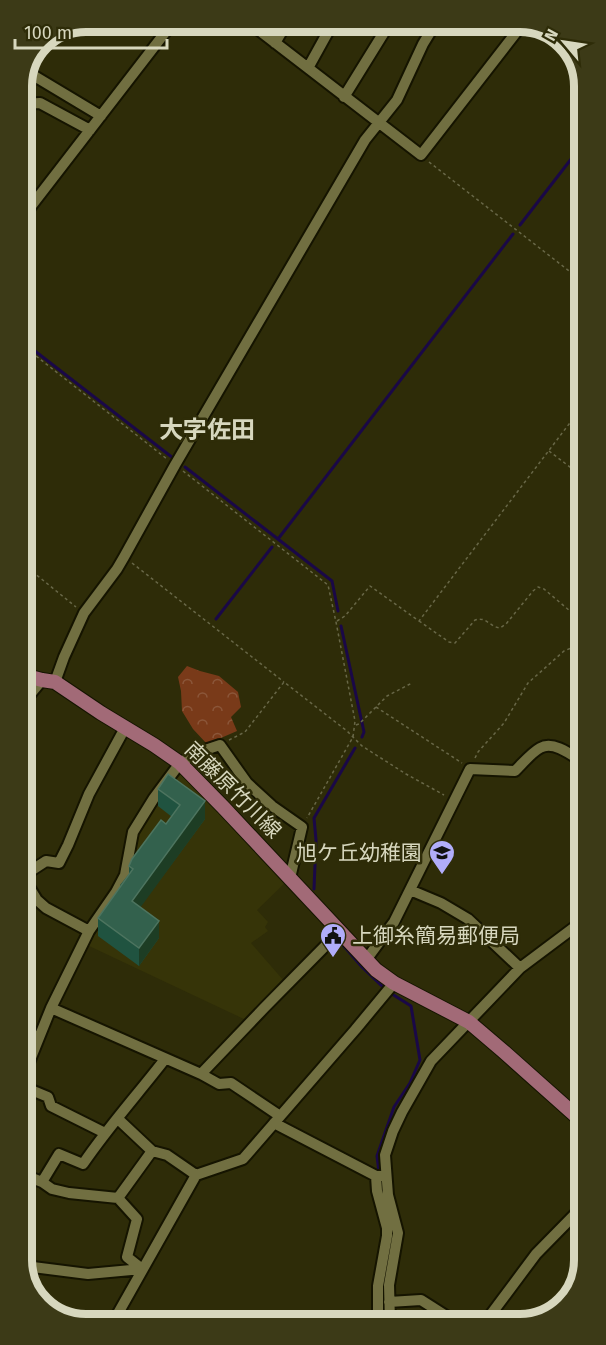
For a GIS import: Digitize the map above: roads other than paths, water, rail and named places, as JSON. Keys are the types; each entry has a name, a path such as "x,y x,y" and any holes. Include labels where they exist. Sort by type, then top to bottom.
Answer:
{"main road":[{"name":"南藤原竹川線","path":"32,677 49,681 180,763 376,970 394,983 469,1022 574,1114"}],"street":[{"path":"32,204 166,32"},
{"path":"261,32 421,155 516,32"},
{"path":"275,43 282,32"},
{"path":"308,68 328,32"},
{"path":"344,97 384,32"},
{"path":"32,695 49,681 64,657 86,611 124,557 175,465 365,140 402,90 430,32"},
{"path":"33,75 101,116"},
{"path":"32,104 40,104 90,130"},
{"path":"32,870 46,861 59,863 89,794 125,728"},
{"path":"32,1053 51,1008 89,931 125,875 133,832 180,763 196,753 220,745 247,783 272,806 302,827 290,878"},
{"path":"366,960 394,922 470,769 515,771 542,747 554,746 574,757"},
{"path":"410,890 441,903 468,919 520,968"},
{"path":"32,891 46,908 89,931"},
{"path":"378,1314 378,1286 387,1228 377,1191 385,1155 402,1112 431,1061 520,968 574,928"},
{"path":"201,1074 339,932"},
{"path":"118,1313 196,1175 243,1159 394,983"},
{"path":"51,1008 219,1084 231,1083 277,1120 382,1176 398,1233 389,1285 390,1314"},
{"path":"32,1035 38,1037"},
{"path":"42,1182 59,1154 82,1164 165,1059"},
{"path":"32,1090 48,1097 51,1106 105,1133"},
{"path":"118,1119 152,1151 167,1155 196,1175"},
{"path":"118,1198 152,1151"},
{"path":"32,1178 52,1189 69,1193 118,1198 137,1219 128,1257 142,1269"},
{"path":"491,1314 536,1254 574,1215"},
{"path":"32,1267 88,1274 142,1269"},
{"path":"389,1302 421,1300 443,1314"}],"waterway":[{"path":"520,225 574,155"},
{"path":"278,539 513,234"},
{"path":"32,349 173,458"},
{"path":"185,467 332,581 338,611"},
{"path":"216,619 272,547"},
{"path":"341,626 364,732 362,737"},
{"path":"314,889 316,840 314,818 355,748"},
{"path":"343,945 385,989"},
{"path":"379,1172 377,1156 394,1107 410,1083 420,1060 411,1006 392,994"},
{"path":"383,1290 385,1276"}],"place":[{"name":"旭ケ丘幼稚園","path":"442,876"},
{"name":"上御糸簡易郵便局","path":"333,959"}],"district":[{"name":"大字佐田","path":"207,430"}]}
